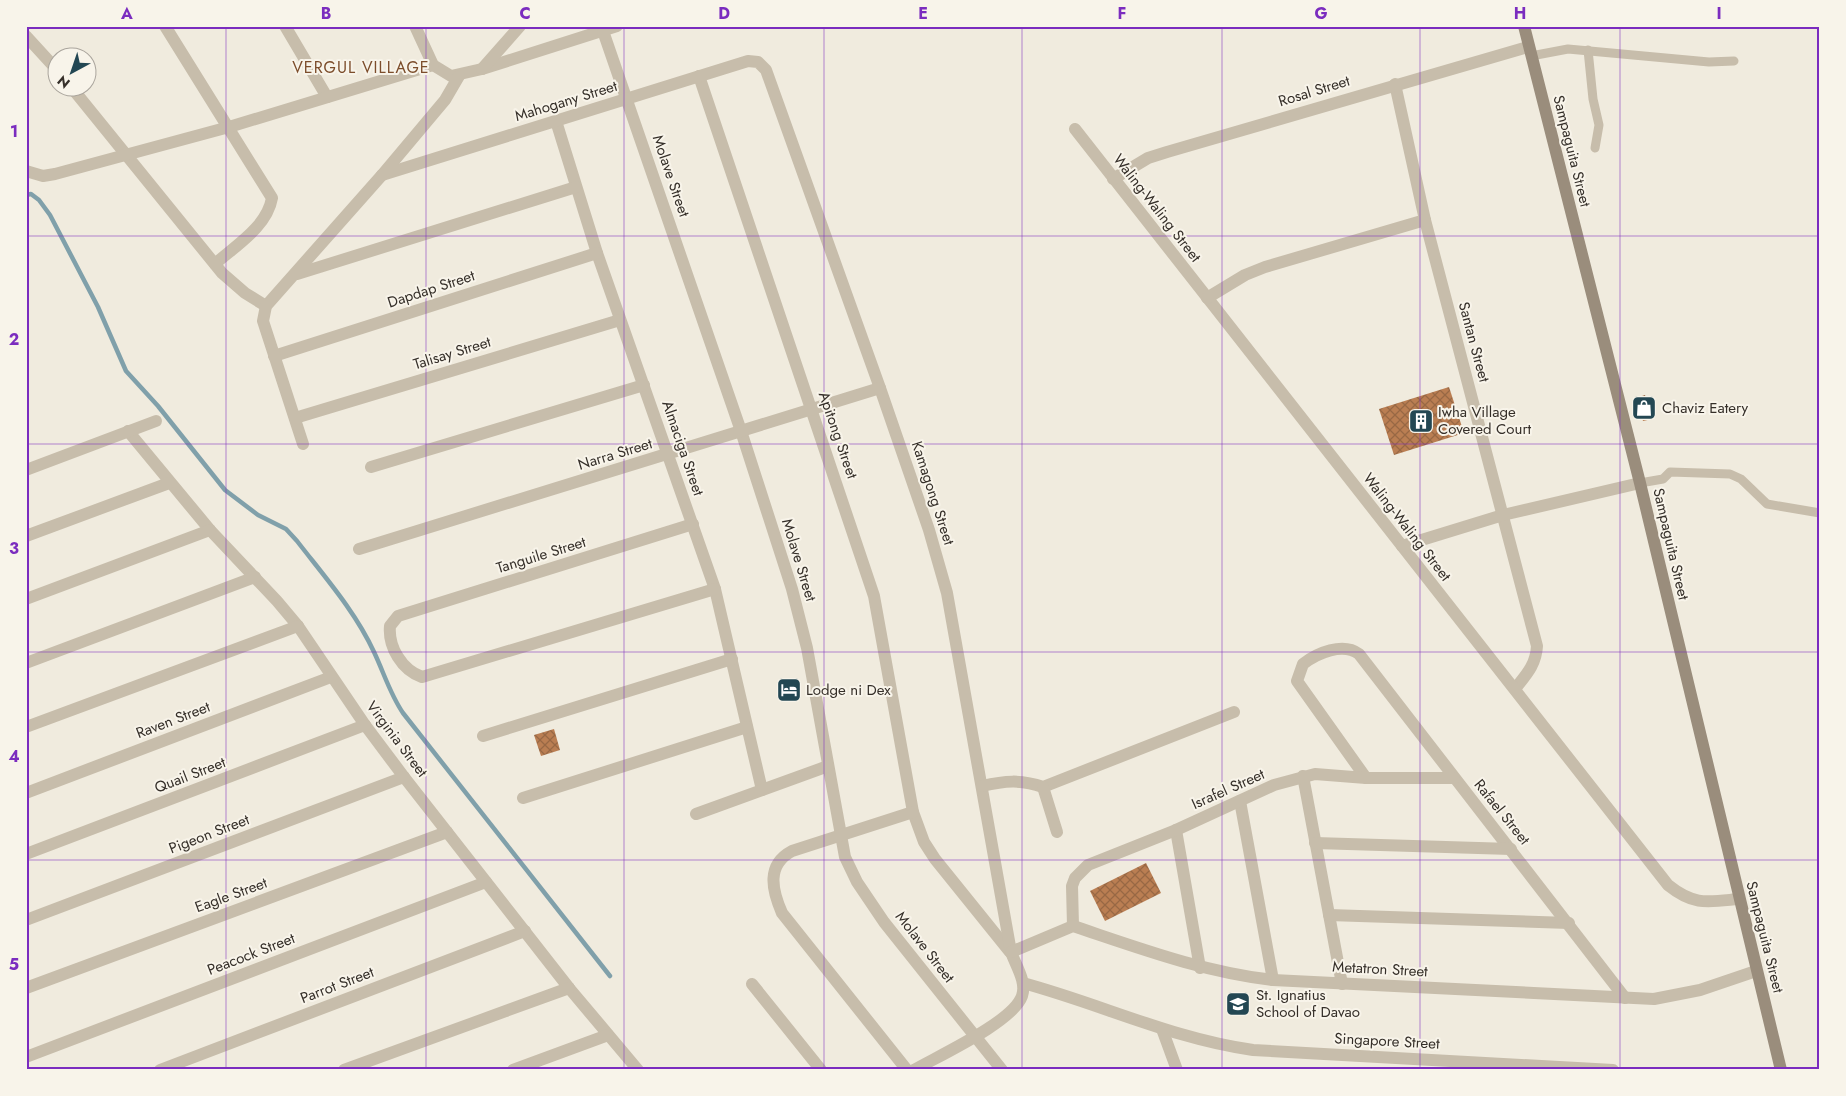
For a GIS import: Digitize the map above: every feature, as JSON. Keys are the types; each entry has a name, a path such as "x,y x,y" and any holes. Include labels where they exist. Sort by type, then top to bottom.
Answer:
{"street":[{"path":"165,26 229,126 272,198 270,208 257,227 215,264"},
{"path":"285,26 327,97"},
{"path":"482,69 520,26"},
{"path":"421,29 433,65 444,74 459,76 617,26"},
{"name":"Sampaguita Street","path":"1524,26 1640,483 1738,899 1781,1070"},
{"name":"Molave Street","path":"604,31 741,431 796,603 807,648 845,857 871,904 1002,1070"},
{"path":"26,36 48,60"},
{"name":"Rosal Street","path":"1113,179 1148,158 1395,84 1530,51"},
{"name":"Mahogany Street","path":"382,175 748,61 758,62"},
{"name":"Kamagong Street","path":"758,62 766,70 880,388 939,563 982,786 1011,952"},
{"path":"26,171 43,176 54,174 229,126 433,65"},
{"path":"303,444 263,322 266,306 297,274 445,100 459,76"},
{"name":"Apitong Street","path":"699,76 874,596 913,812 924,842 934,859 1011,952"},
{"name":"Santan Street","path":"1395,84 1425,220 1536,646 1536,657 1532,668 1514,689"},
{"path":"80,98 215,264 232,282 266,306"},
{"name":"Almaciga Street","path":"556,121 597,253 715,589 762,790"},
{"name":"Waling-Waling Street","path":"1075,129 1668,885 1681,895 1695,902 1738,899"},
{"path":"297,274 576,187"},
{"path":"1207,298 1246,275 1265,267 1425,220"},
{"name":"Dapdap Street","path":"274,356 597,253"},
{"name":"Talisay Street","path":"295,418 620,320"},
{"path":"370,467 644,385"},
{"name":"Narra Street","path":"359,549 880,388"},
{"path":"26,470 156,420"},
{"name":"Virginia Street","path":"128,431 169,483 298,626 365,725 404,777 525,932 638,1070"},
{"path":"26,536 169,483"},
{"path":"1402,546 1503,515 1640,483"},
{"name":"Tanguile Street","path":"692,524 398,616 390,626 389,633 402,665 414,674 422,677 715,589"},
{"path":"26,599 210,530"},
{"path":"26,662 255,577"},
{"path":"26,727 298,626"},
{"name":"Rafael Street","path":"1366,778 1297,680 1300,669 1308,660 1337,649 1351,649 1359,654 1569,923 1625,998"},
{"path":"483,736 732,659"},
{"name":"Raven Street","path":"26,793 331,676"},
{"path":"982,786 1002,781 1022,780 1043,787 1234,712"},
{"name":"Quail Street","path":"26,854 365,725"},
{"path":"523,798 747,726"},
{"path":"696,814 828,766"},
{"name":"Israfel Street","path":"1073,926 1072,886 1082,870 1088,865 1176,830 1274,786 1303,776 1332,774 1366,778 1454,778"},
{"path":"1303,776 1342,984"},
{"name":"Pigeon Street","path":"26,920 404,777"},
{"path":"1043,787 1057,832"},
{"path":"1240,801 1273,980"},
{"path":"907,1070 782,913 775,896 773,872 785,855 913,812"},
{"path":"1176,830 1200,968"},
{"name":"Eagle Street","path":"26,988 447,832"},
{"path":"1316,843 1511,849"},
{"name":"Peacock Street","path":"26,1057 486,882"},
{"path":"1329,915 1569,923"},
{"path":"914,1070 1003,1019 1012,1010 1022,996 1023,983 1011,952 1073,926"},
{"name":"Metatron Street","path":"1073,926 1200,968 1239,976 1273,980 1654,999 1677,995 1756,971"},
{"name":"Parrot Street","path":"160,1070 525,932"},
{"name":"Singapore Street","path":"1023,983 1076,998 1162,1030 1215,1045 1423,1065 1613,1070"},
{"path":"752,984 821,1070"},
{"path":"344,1070 570,988"},
{"path":"1162,1030 1177,1070"},
{"path":"513,1070 608,1034"}],"lane":[{"path":"1530,51 1568,49 1709,62 1734,61"},
{"path":"1588,50 1592,98 1599,125 1595,148"},
{"path":"1640,483 1663,479 1670,472 1730,474 1741,479 1767,504 1820,513"}],"building":[{"name":"Iwha Village Covered Court","path":"1449,387 1464,433 1394,455 1379,409"},
{"path":"1645,395 1652,419 1643,421 1636,398"},
{"path":"554,729 560,750 541,756 534,735"},
{"path":"1146,863 1161,893 1105,921 1090,891"}],"waterway":[{"path":"26,195 31,194 39,200 50,215 98,307 126,371 158,406 225,490 258,515 286,529 297,541 358,622 403,713 610,976"}],"place":[{"name":"Chaviz Eatery","path":"1644,408"},
{"name":"Iwha Village Covered Court","path":"1421,421"},
{"name":"Lodge ni Dex","path":"789,690"},
{"name":"St. Ignatius School of Davao","path":"1238,1004"}],"district":[{"name":"VERGUL VILLAGE","path":"361,67"}]}
